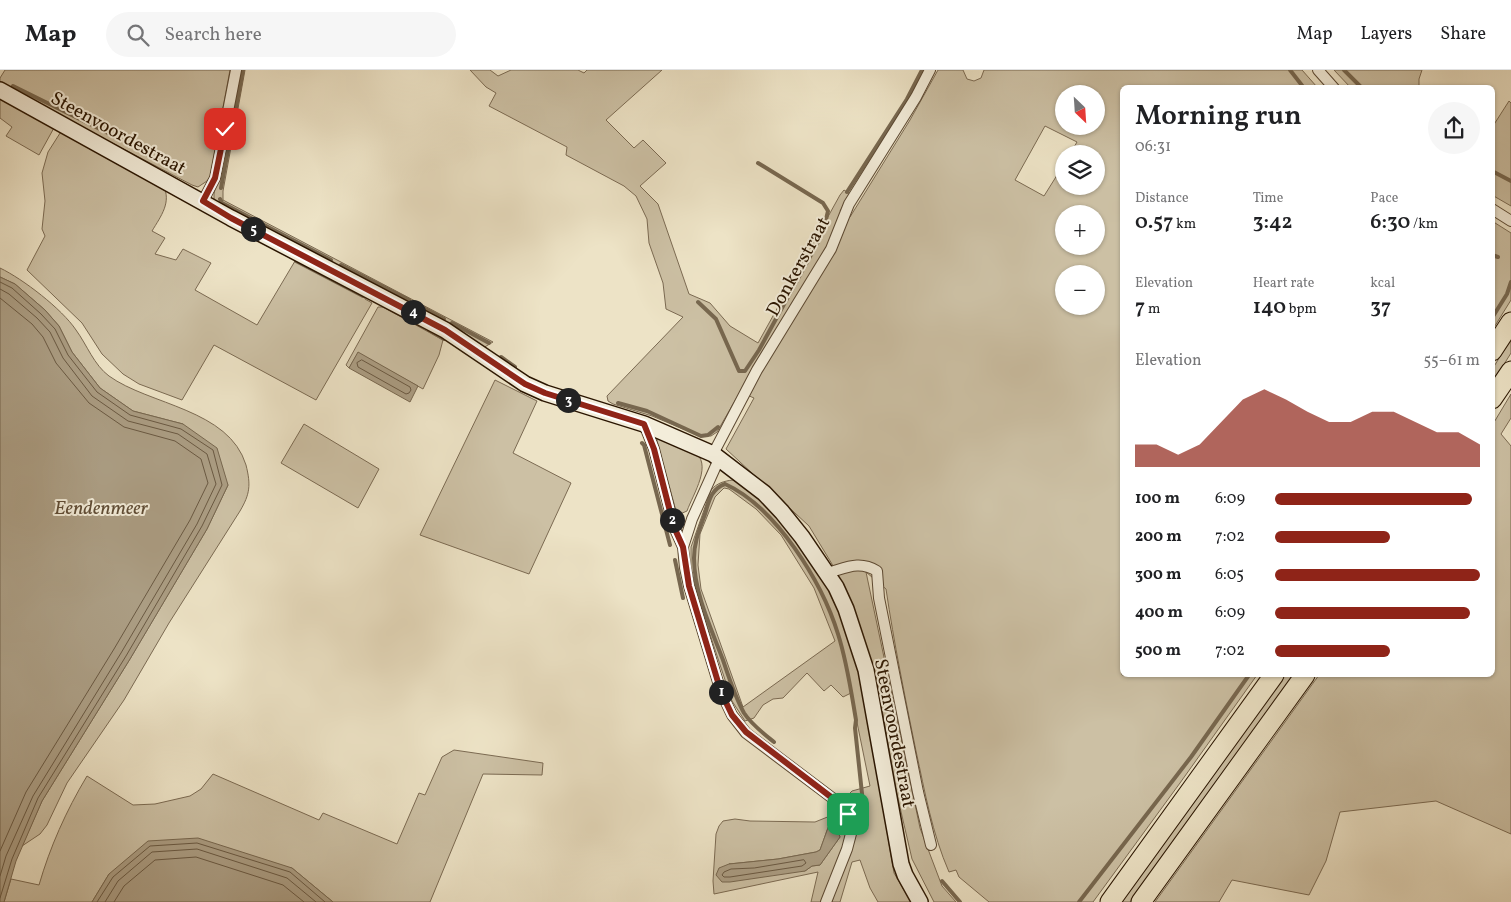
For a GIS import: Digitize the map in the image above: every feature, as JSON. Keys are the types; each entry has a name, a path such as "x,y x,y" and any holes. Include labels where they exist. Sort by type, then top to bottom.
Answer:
{"highway":[{"path":"1495,346 1511,322"},
{"path":"1495,395 1511,371"},
{"path":"1110,902 1273,677"},
{"path":"1141,902 1304,677"}],"street":[{"path":"203,201 215,178 236,70"},
{"name":"Donkerstraat","path":"683,547 716,457 757,370 831,249 849,204 916,97 930,70"},
{"path":"1318,70 1331,85"},
{"name":"Steenvoordestraat","path":"0,90 238,221 445,330 525,384 545,393 644,424 716,457 764,493 802,537 827,573 846,609 866,670 898,852 905,874 920,902"},
{"path":"1495,211 1511,221"},
{"path":"644,424 654,449 674,527 683,547 689,586 721,692 732,715 746,732 831,797 848,814 852,830 826,902"},
{"name":"Steenvoordestraat","path":"827,573 862,564 877,571 879,598 918,792 931,844"}],"shaded area":[{"path":"5,70 230,70 210,177 198,187 192,185 0,84 0,78"},
{"path":"239,70 245,70 223,191 223,200 493,342 483,348 214,200"},
{"path":"470,70 490,70 498,76 511,70 578,70 584,73 587,70 662,70 606,120 634,148 643,140 666,163 640,186 658,204 689,294 710,303 730,326 758,343 840,195 844,190 850,194 840,211 850,217 910,120 938,70 963,70 967,79 974,81 981,78 984,70 1302,70 1315,85 1120,85 1120,677 1256,677 1093,902 989,902 959,877 956,870 949,872 933,827 926,797 900,670 886,589 866,572 920,828 942,886 956,902 934,902 912,859 896,790 878,686 861,633 835,569 809,526 726,449 754,398 740,392 717,432 711,436 700,436 652,416 608,401 607,396 683,317 666,309 663,283 649,243 647,219 636,196 624,186 566,155 567,147 489,106 496,93 486,87","holes":["1055,85 1105,85 1105,135 1063,135 1077,142 1075,145 1105,145 1105,195 1055,195 1055,178 1044,196 1015,180 1045,126 1055,131"]},
{"path":"1334,70 1422,70 1419,85 1348,85"},
{"path":"0,97 55,126 39,155 6,136 12,127 0,118"},
{"path":"1509,101 1511,103 1511,206 1495,197 1495,123"},
{"path":"62,130 163,185 166,203 152,231 165,238 155,254 176,260 183,249 211,263 195,290 257,325 295,258 364,293 365,299 372,303 316,400 214,345 182,400 139,384 123,374 102,354 82,323 27,270 45,236 42,229 45,201 42,173 48,152"},
{"path":"1495,223 1511,233 1511,300 1495,326"},
{"path":"0,268 52,304 70,322 99,366 109,376 126,386 186,410 206,420 223,432 237,446 246,465 249,478 248,494 240,511 169,623 124,700 67,783 47,825 40,834 22,846 42,801 130,659 207,529 228,485 183,424 133,411 100,388 72,352 59,326 45,310 15,284 0,277"},
{"path":"378,307 383,307 443,340 439,355 423,389 358,353 349,368 346,365"},
{"path":"1511,339 1511,353 1495,379 1495,365"},
{"path":"495,380 537,401 513,453 571,483 529,574 420,535"},
{"path":"1511,394 1511,418 1501,434 1511,446 1511,834 1436,801 1340,812 1326,861 1309,895 1232,880 1219,902 1155,902 1318,677 1495,677 1495,421"},
{"path":"304,424 379,469 358,508 281,463"},
{"path":"657,435 693,451 699,456 702,463 702,471 697,488 687,511 680,514 676,511"},
{"path":"733,480 758,497 778,517 822,577 844,623 863,689 894,873 911,902 878,902 870,888 860,860 852,862 840,902 832,902 856,829 855,814 846,797 852,791 870,786 851,693 843,697 831,685 824,691 807,673 783,698 773,699 763,705 754,718 745,721 732,701 698,598 691,566 691,547 711,490 718,484","holes":["724,488 729,489 756,509 781,535 814,588 835,641 743,707 701,589 698,565 700,534 715,497"]},
{"path":"1283,677 1292,677 1130,902 1120,902"},
{"path":"454,750 543,763 542,775 483,774 430,902 333,902 292,868 109,874 92,902 4,902 11,879 39,885 59,829 87,776 133,805 155,804 190,796 201,789 213,774 319,820 323,813 397,844 419,793 425,795 442,757"},
{"path":"830,816 839,816 846,824 845,842 822,902 811,902 818,872 714,894 716,834 723,821 735,819 815,822","holes":["832,824 836,827 840,837 820,865 812,866 805,871 729,864 778,859 816,852 820,850 829,825"]}],"water":[{"name":"Eendenmeer","path":"0,277 15,284 45,310 59,326 72,352 100,388 133,411 183,424 217,448 228,485 207,529 130,659 42,801 16,861 4,902 0,902"},
{"path":"358,352 418,386 410,402 349,368"},
{"path":"832,824 836,827 840,837 820,865 812,866 805,871 730,882 722,882 716,875 719,868 729,864 778,859 816,852 820,850 829,825"},
{"path":"198,838 292,868 333,902 92,902 109,874 148,841"}],"waterway":[{"path":"221,188 243,70"},
{"path":"847,192 907,99 922,70"},
{"path":"1290,70 1302,85"},
{"path":"1344,70 1359,85"},
{"path":"13,86 110,134"},
{"path":"698,302 716,319 739,371 745,371 759,350 824,228 828,211 823,203 758,163"},
{"path":"1495,173 1511,181"},
{"path":"220,199 222,203 331,260"},
{"path":"296,261 363,296"},
{"path":"341,265 409,300"},
{"path":"1495,313 1507,294 1511,282"},
{"path":"418,305 444,319"},
{"path":"452,323 489,343"},
{"path":"429,330 444,339"},
{"path":"501,357 515,367"},
{"path":"618,403 647,411 701,436 708,435 718,427"},
{"path":"642,443 670,545"},
{"path":"774,742 758,729 741,707 709,623 697,584 694,558 698,535 711,496 720,486 725,484 744,495 779,528 809,570 831,614 849,677 856,720 855,728 863,803"},
{"path":"675,560 683,598"},
{"path":"1079,902 1191,757 1248,677"},
{"path":"942,881 960,902"}],"route":[{"path":"225,129 215,178 203,201 231,218 445,330 525,384 545,393 644,424 654,449 674,527 683,547 689,586 721,692 732,715 746,732 831,797 848,814"}]}
